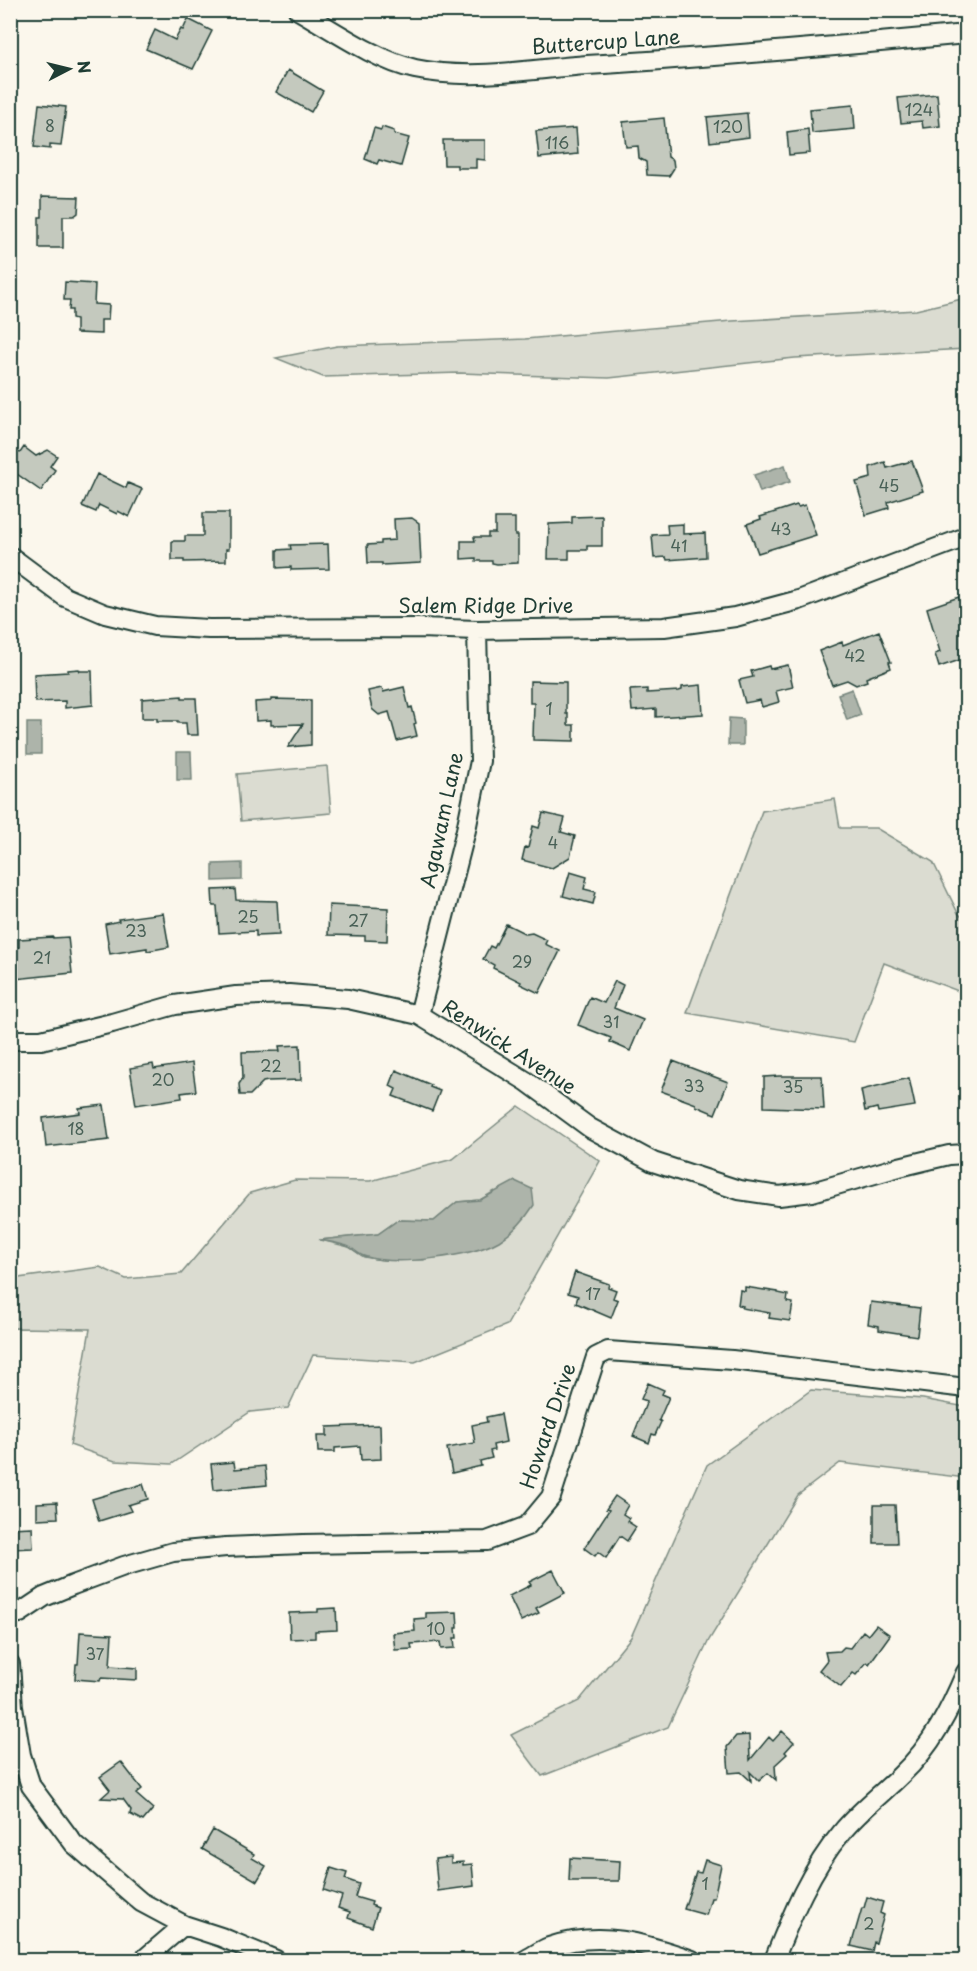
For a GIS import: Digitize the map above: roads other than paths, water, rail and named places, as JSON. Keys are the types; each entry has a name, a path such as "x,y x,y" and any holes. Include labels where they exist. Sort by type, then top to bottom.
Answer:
{"street":[{"name":"Buttercup Lane","path":"298,10 377,55 414,69 452,73 502,73 966,34"},
{"name":"Salem Ridge Drive","path":"10,556 66,597 105,614 154,626 209,629 477,630 664,627 735,617 799,600 966,537"},
{"name":"Agawam Lane","path":"418,1015 466,830 480,761 477,630"},
{"name":"Renwick Avenue","path":"10,1040 41,1040 176,1005 236,996 289,994 348,999 418,1015 526,1081 590,1128 653,1162 739,1190 779,1196 812,1192 949,1155 966,1154"},
{"name":"Howard Drive","path":"10,1615 21,1613 44,1598 73,1585 124,1566 173,1552 292,1544 487,1541 527,1526 551,1497 596,1357 608,1351 732,1360 966,1388"},
{"path":"10,1664 19,1745 31,1786 74,1844 141,1902 184,1924 276,1960"},
{"path":"774,1960 794,1910 816,1868 842,1831 902,1775 930,1744 952,1705 966,1672"},
{"path":"143,1960 184,1924"},
{"path":"525,1960 547,1948 582,1939 618,1939 692,1960"}]}
